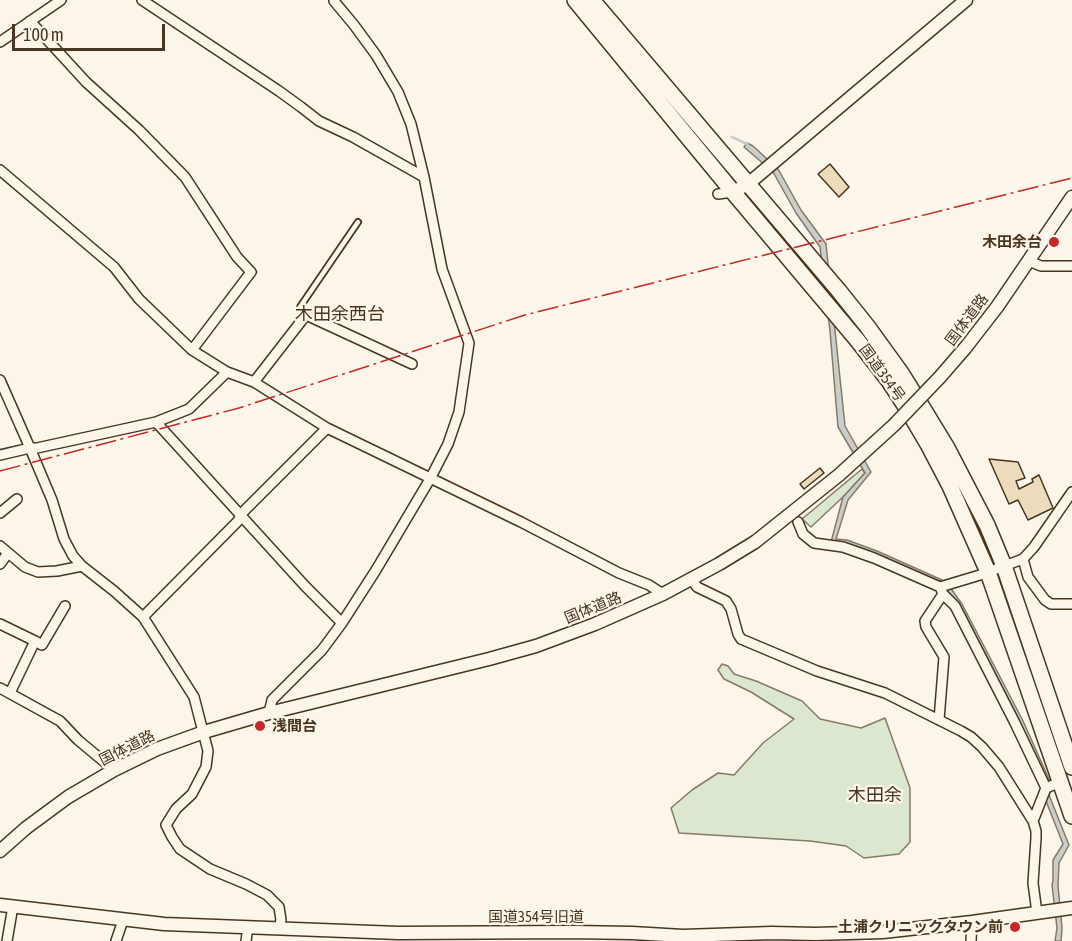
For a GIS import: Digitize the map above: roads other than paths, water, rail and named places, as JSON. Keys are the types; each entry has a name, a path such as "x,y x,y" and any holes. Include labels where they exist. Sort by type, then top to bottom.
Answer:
{"highway":[{"name":"国道354号","path":"575,0 725,193 823,298 889,381 929,446 950,486 988,572 1053,785 1072,816"},
{"name":"国道354号","path":"592,0 839,291 901,373 968,485 987,525 1004,566 1072,767"}],"street":[{"path":"0,42 61,0"},
{"path":"142,0 279,91 318,122 354,136 424,177"},
{"path":"725,193 748,184 966,0"},
{"path":"269,713 272,700 322,650 342,623 430,479 448,444 459,412 469,343 442,269 411,124 398,92 376,55 334,1"},
{"path":"30,21 86,82 139,130 185,177 237,257 251,272 192,350"},
{"path":"0,170 114,267 140,299 192,350 227,372 254,382 327,428 521,522 619,573 649,585 663,594"},
{"name":"国体道路","path":"0,851 26,828 68,797 157,748 269,713 526,649 595,624 663,594 755,542 839,476 894,425 940,377 966,347 1029,261 1072,197"},
{"path":"1029,261 1041,266 1072,266"},
{"path":"254,382 306,315 412,364"},
{"path":"0,455 156,422 189,409 227,372"},
{"path":"0,380 52,500 64,539 73,555 82,566 143,617 194,697 204,732 207,751 206,767 192,794 176,809 166,825 172,837 180,849 210,869 246,884 267,896 279,907 281,920 279,928"},
{"path":"156,422 305,586 342,623"},
{"path":"143,617 327,428"},
{"path":"939,720 944,657 926,627 925,621 942,590 1023,559 1072,492"},
{"path":"0,513 17,499"},
{"path":"798,522 808,540 843,547 874,558 942,590 955,606 1015,723 1053,785 1033,821"},
{"path":"0,564 4,549 25,567 38,572 82,566"},
{"path":"1023,559 1028,577 1045,600 1051,604 1072,604"},
{"path":"692,579 697,587 726,601 741,639 817,671 885,693 961,730 982,747 999,766 1033,821 1036,831 1033,883 1037,913"},
{"path":"0,624 42,645 65,606"},
{"path":"10,693 35,641"},
{"path":"0,688 60,721 78,740 114,770"},
{"name":"国道354号旧道","path":"0,904 164,924 279,928 348,936 398,933 526,937 732,937 860,934 1072,908"},
{"path":"7,941 13,906"},
{"path":"116,941 123,920"},
{"path":"971,941 972,922"},
{"path":"246,941 248,927"}],"lane":[{"path":"306,315 300,307 358,222"}],"waterway":[{"path":"732,137 747,144"}],"place":[{"name":"木田余台","path":"1054,242"},
{"name":"浅間台","path":"260,726"},
{"name":"土浦クリニックタウン前","path":"1015,927"}],"district":[{"name":"木田余西台","path":"340,314"},
{"name":"木田余","path":"875,795"}]}
